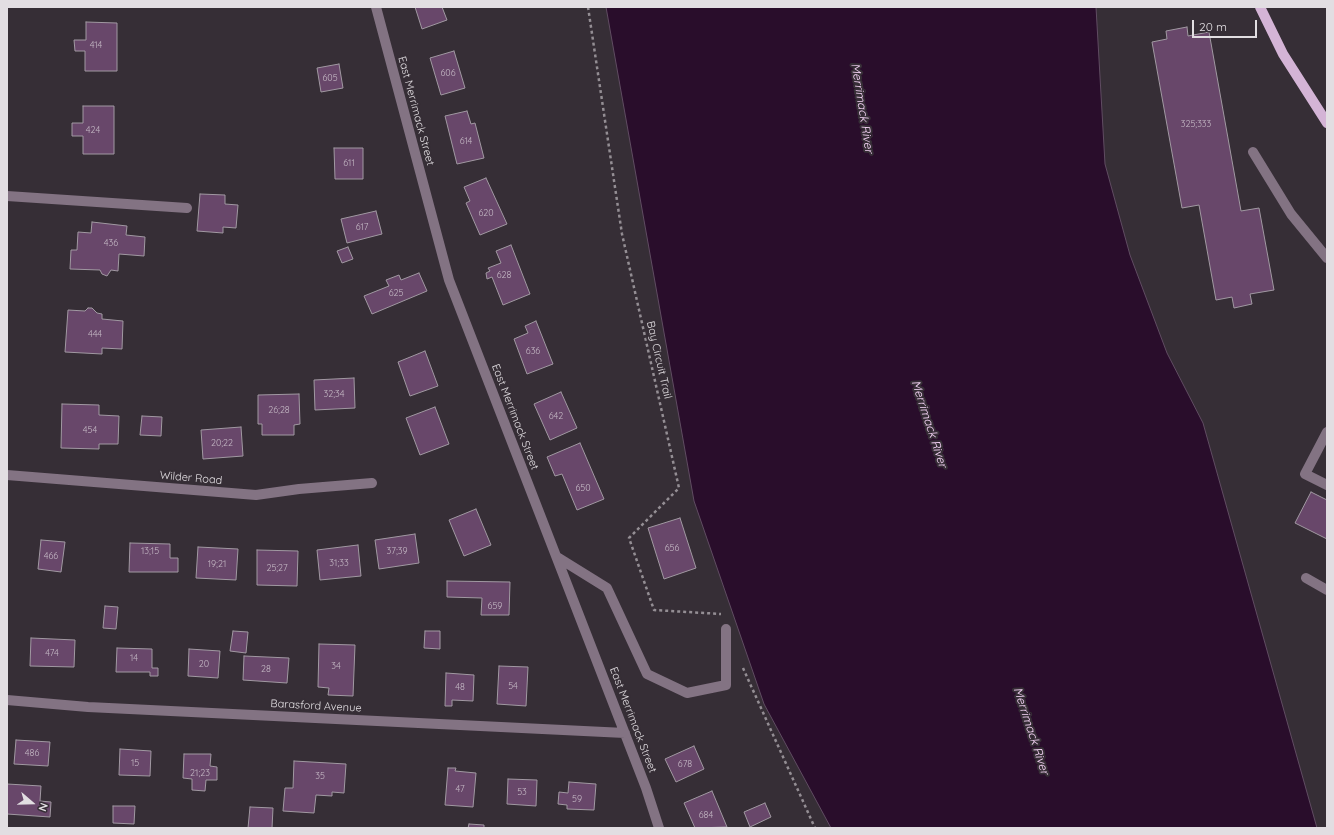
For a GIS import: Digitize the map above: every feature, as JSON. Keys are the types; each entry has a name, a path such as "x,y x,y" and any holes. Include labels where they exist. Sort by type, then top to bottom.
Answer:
{"main road":[{"path":"1260,7 1283,54 1327,123"}],"street":[{"name":"East Merrimack Street","path":"376,7 449,280 625,733 646,788 659,828"},
{"path":"1253,152 1291,214 1327,258"},
{"path":"7,196 187,208"},
{"path":"1327,432 1305,474 1327,485"},
{"name":"Wilder Road","path":"7,475 256,495 299,489 372,483"},
{"path":"557,557 607,588 646,674 687,693 726,685 726,629"},
{"path":"1306,578 1327,590"},
{"name":"Barasford Avenue","path":"7,700 88,707 625,733"}],"path":[{"name":"Bay Circuit Trail","path":"588,7 622,234 679,488 629,538 654,610 722,614 726,629"},
{"path":"742,665 814,828"}],"water":[{"name":"Merrimack River","path":"606,7 1096,7 1105,164 1130,255 1167,353 1203,423 1317,828 831,828 764,704 694,501"}],"building":[{"path":"415,7 442,7 447,20 422,29"},
{"path":"86,22 117,23 117,71 85,71 85,51 75,51 74,40 86,40"},
{"path":"1187,27 1188,36 1209,32 1241,211 1259,208 1274,290 1250,294 1252,304 1234,308 1232,297 1216,300 1199,205 1182,208 1152,42 1167,39 1166,31"},
{"path":"454,51 465,88 441,95 430,58"},
{"path":"339,64 343,88 321,92 317,68"},
{"path":"83,106 114,106 114,154 83,154 83,136 72,136 72,123 83,123"},
{"path":"467,111 471,124 475,123 484,158 457,164 445,116"},
{"path":"334,148 363,148 363,179 335,179"},
{"path":"486,178 507,224 480,235 466,203 470,201 464,187"},
{"path":"200,194 225,195 225,204 238,205 236,228 223,227 223,233 197,231"},
{"path":"376,211 382,234 347,243 341,219"},
{"path":"92,222 127,226 126,235 145,237 144,256 119,254 118,271 111,270 107,276 102,274 100,270 70,269 71,250 77,250 78,232 91,233"},
{"path":"511,245 530,294 503,305 492,277 487,279 486,273 490,271 488,268 501,263 496,251"},
{"path":"348,247 353,259 342,263 337,251"},
{"path":"419,273 427,291 372,314 364,296 389,286 386,280 399,275 401,280"},
{"path":"88,308 92,308 97,313 102,314 102,319 123,321 122,349 102,348 102,354 65,352 68,310 85,311"},
{"path":"536,321 553,364 527,374 514,339 528,333 525,326"},
{"path":"425,351 438,386 410,396 398,362"},
{"path":"354,378 355,408 315,410 314,380"},
{"path":"561,392 577,428 550,440 534,404"},
{"path":"299,394 300,424 294,425 294,435 262,435 262,424 258,424 258,395"},
{"path":"62,404 99,405 99,415 119,416 118,444 99,444 99,449 61,448"},
{"path":"435,407 449,444 420,455 406,418"},
{"path":"142,416 162,417 161,436 140,435"},
{"path":"241,427 243,456 203,459 201,430"},
{"path":"580,443 604,499 577,510 562,474 555,476 547,457"},
{"path":"1311,492 1327,500 1327,539 1295,523"},
{"path":"476,509 491,545 464,556 449,520"},
{"path":"680,518 696,568 664,579 648,528"},
{"path":"415,534 419,563 379,569 375,540"},
{"path":"41,540 65,542 61,572 38,569"},
{"path":"130,543 170,544 170,558 178,558 178,572 129,572"},
{"path":"358,545 361,576 320,580 317,550"},
{"path":"198,547 238,549 236,580 196,578"},
{"path":"257,550 298,551 297,586 257,585"},
{"path":"447,581 510,582 509,615 481,615 482,598 447,597"},
{"path":"105,606 118,607 116,629 103,628"},
{"path":"233,631 248,632 246,653 230,651"},
{"path":"425,631 440,631 440,649 424,648"},
{"path":"31,638 75,640 74,667 30,666"},
{"path":"319,644 355,645 353,696 328,695 329,688 318,687"},
{"path":"117,648 152,649 152,668 158,668 158,676 150,676 150,672 116,672"},
{"path":"189,649 220,651 218,678 188,676"},
{"path":"244,656 289,658 287,683 243,680"},
{"path":"499,666 528,667 526,706 497,704"},
{"path":"446,673 474,675 473,701 452,700 452,706 445,706"},
{"path":"16,740 50,742 48,766 14,764"},
{"path":"694,746 704,769 676,782 665,759"},
{"path":"120,749 151,751 150,776 119,775"},
{"path":"184,754 211,754 210,766 217,767 217,780 206,780 205,791 192,790 192,779 183,778"},
{"path":"294,761 346,764 344,793 332,792 332,796 316,795 314,813 283,811 285,788 293,788"},
{"path":"448,768 456,768 455,771 476,773 473,807 445,805"},
{"path":"508,779 537,780 536,806 507,804"},
{"path":"569,782 596,784 594,810 567,809 567,805 558,804 559,792 568,793"},
{"path":"7,784 41,786 40,801 51,802 50,817 7,814"},
{"path":"712,791 727,827 695,828 684,803"},
{"path":"765,803 771,817 750,827 744,812"},
{"path":"113,806 135,806 134,824 113,823"},
{"path":"250,807 273,808 272,828 248,828"},
{"path":"469,824 484,825 484,828 468,828"}]}
